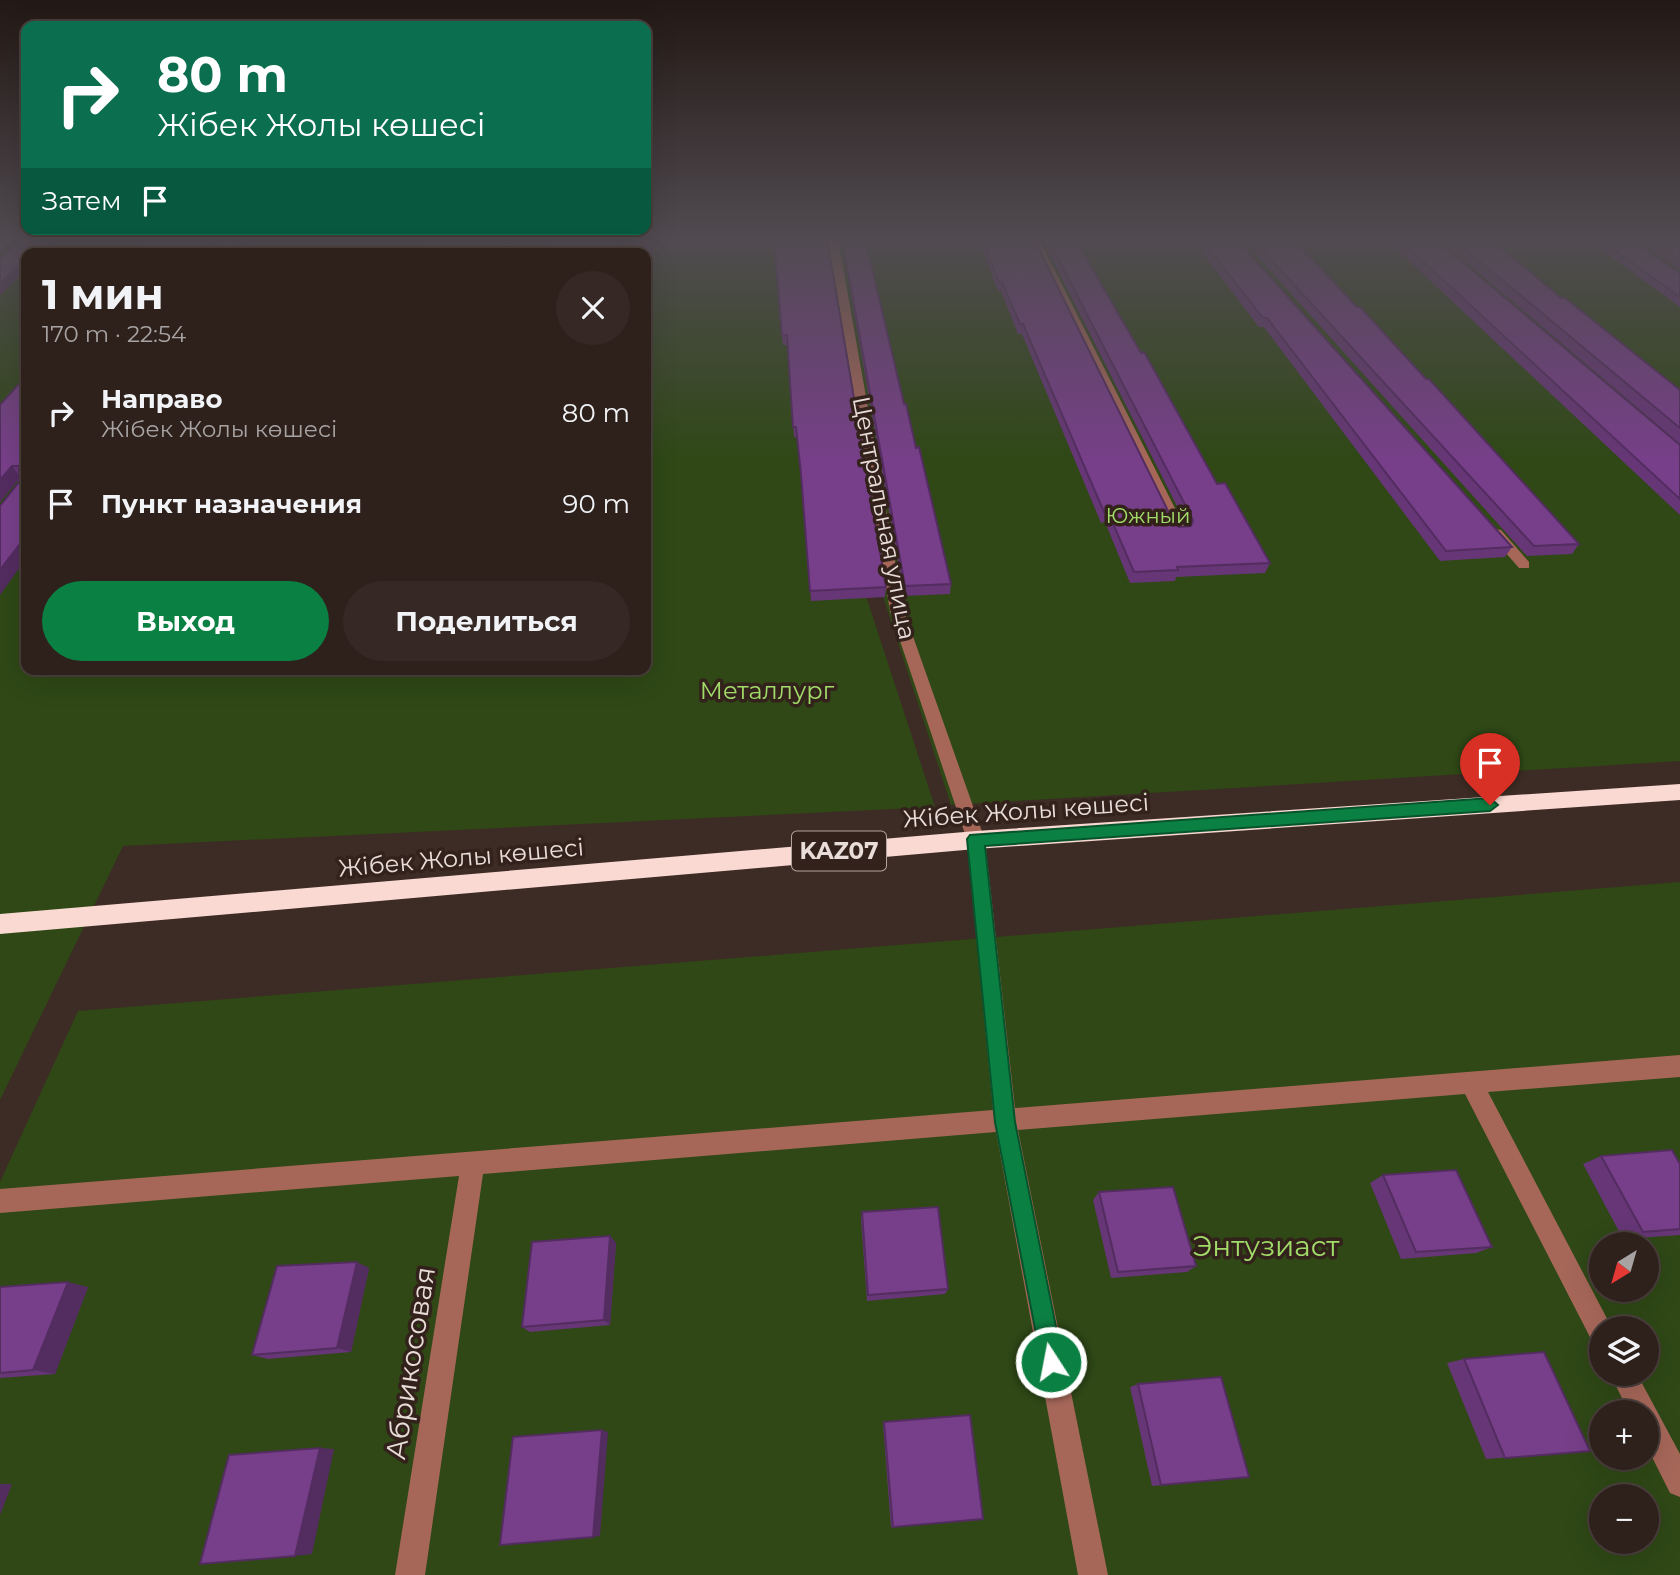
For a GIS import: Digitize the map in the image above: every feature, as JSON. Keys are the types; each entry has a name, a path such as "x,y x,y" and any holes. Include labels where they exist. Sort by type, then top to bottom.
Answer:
{"highway":[{"name":"Жібек Жолы көшесі","path":"0,925 976,839 1680,792"}],"street":[{"name":"Центральная улица","path":"846,312 897,611 976,839 1005,1122 1093,1575"},
{"path":"1071,312 1180,532"},
{"path":"1488,524 1524,565"},
{"path":"0,1201 1680,1066"},
{"path":"1471,1082 1593,1316"},
{"name":"Абрикосовая","path":"410,1575 473,1161"},
{"path":"1659,1442 1680,1483"}],"green space":[{"name":"Металлург","path":"0,312 21,312 21,675 651,675 651,312 806,312 830,486 935,807 123,846 0,1100"},
{"name":"Южный","path":"826,312 1680,312 1680,761 951,805 865,541"},
{"name":"Энтузиаст","path":"1680,882 1680,1575 0,1575 0,1182 78,1011"}],"building":[{"path":"780,312 839,312 886,587 810,591 801,474 796,427 793,427 787,335 782,336"},
{"path":"855,312 882,312 904,404 916,448 919,447 951,584 905,586"},
{"path":"1015,312 1070,312 1174,523 1179,527 1191,526 1193,520 1086,312 1118,312 1141,353 1144,352 1217,484 1225,483 1270,563 1177,567 1178,570 1134,572 1108,512 1104,512 1023,324 1020,324"},
{"path":"1259,312 1302,312 1512,547 1446,551 1267,318 1263,318"},
{"path":"1320,312 1365,312 1579,544 1534,546"},
{"path":"1478,312 1522,312 1680,445 1680,499"},
{"path":"1541,312 1583,312 1680,390 1680,428"},
{"path":"21,382 21,543 0,570 0,506 19,482 19,466 12,466 0,480 0,405"},
{"path":"1672,1150 1680,1164 1680,1229 1643,1232 1601,1156"},
{"path":"1456,1170 1492,1247 1416,1252 1383,1175"},
{"path":"1173,1187 1196,1266 1118,1272 1099,1192"},
{"path":"938,1207 948,1289 868,1295 862,1212"},
{"path":"610,1236 604,1320 522,1327 532,1242"},
{"path":"357,1262 337,1348 252,1355 277,1266"},
{"path":"68,1282 33,1370 0,1373 0,1287"},
{"path":"1544,1352 1589,1451 1505,1458 1464,1359"},
{"path":"1221,1377 1249,1477 1161,1485 1138,1384"},
{"path":"970,1415 983,1519 893,1527 884,1422"},
{"path":"602,1430 593,1537 500,1545 513,1437"},
{"path":"320,1448 295,1556 200,1564 229,1455"}],"route":[{"path":"1051,1362 1005,1122 976,839 1490,805"}]}
